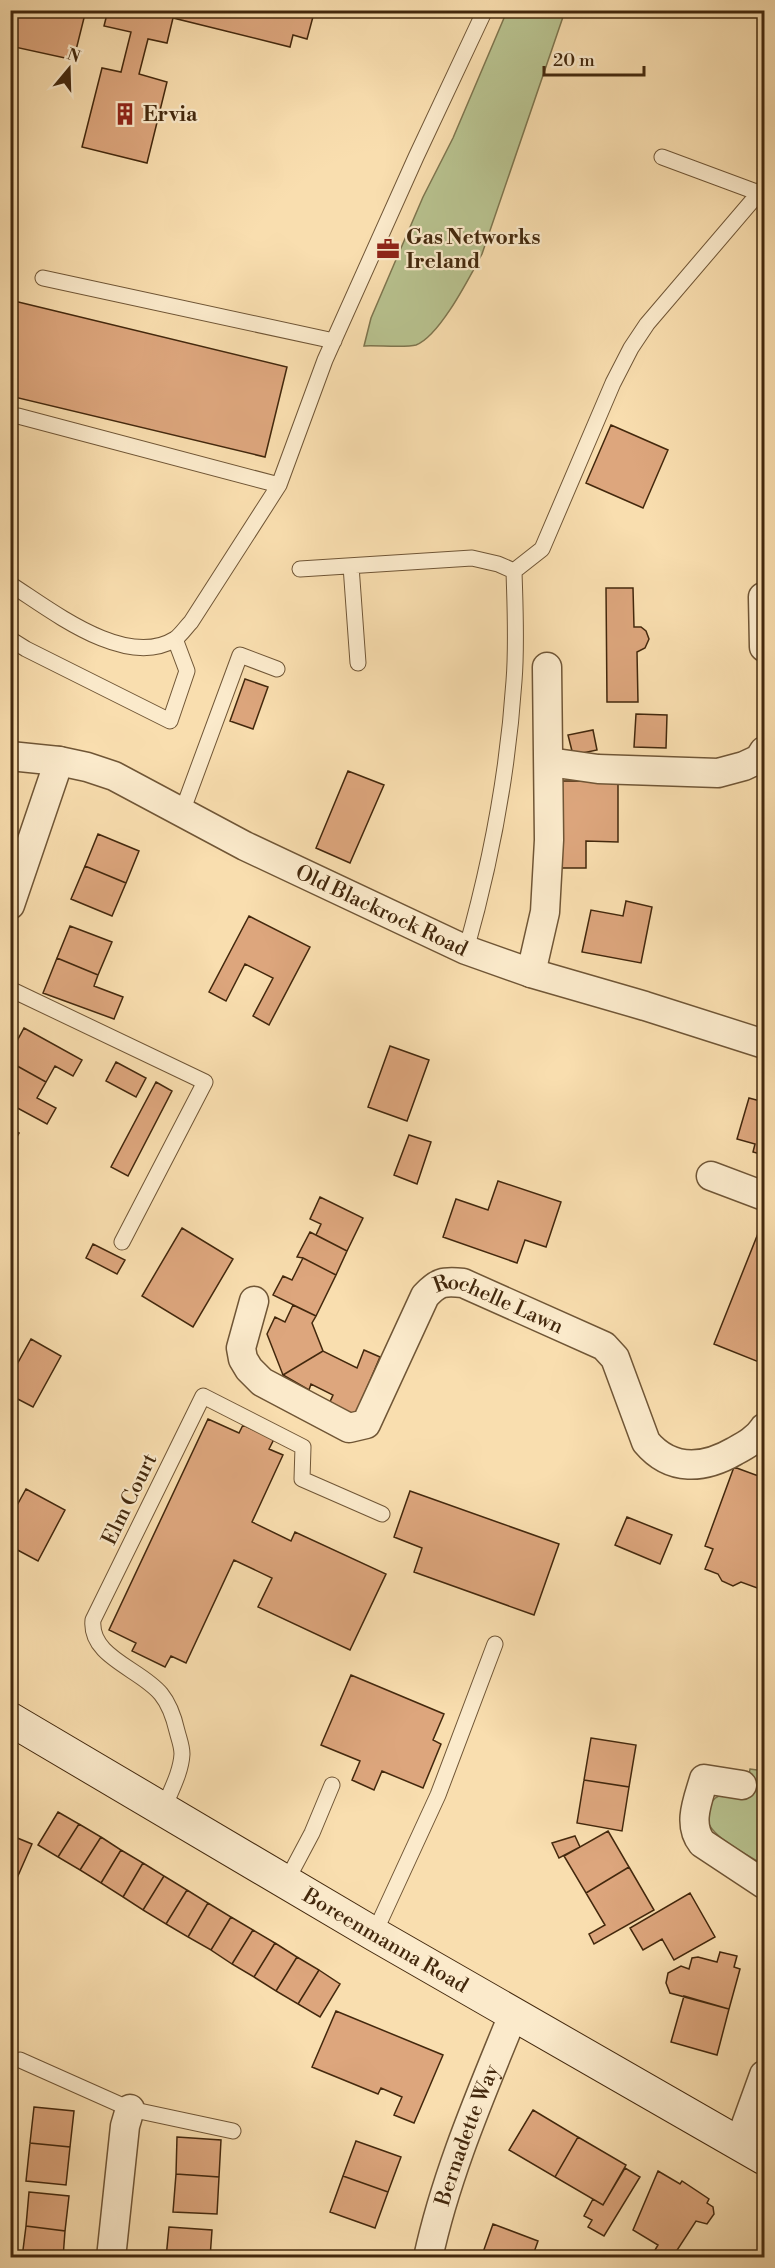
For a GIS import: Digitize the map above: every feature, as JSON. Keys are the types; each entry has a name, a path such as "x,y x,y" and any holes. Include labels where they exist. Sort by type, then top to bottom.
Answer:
{"main road":[{"name":"Boreenmanna Road","path":"10,1719 513,2015 752,2151"}],"street":[{"path":"763,597 765,647"},
{"path":"531,973 545,912 549,840 546,667"},
{"path":"549,762 598,769 718,773 759,759 765,751"},
{"name":"Old Blackrock Road","path":"10,756 59,761 114,776 245,846 466,950 531,973 765,1044"},
{"path":"10,905 59,761"},
{"path":"711,1176 765,1196"},
{"name":"Rochelle Lawn","path":"254,1301 241,1348 243,1359 249,1369 262,1382 349,1428 366,1424 425,1296 436,1284 449,1282 462,1283 604,1346 615,1358 646,1442 655,1452 665,1457 687,1465 706,1464 749,1443 765,1428"},
{"path":"742,1785 704,1779 694,1814 694,1827 702,1843 765,1884"},
{"name":"Bernadette Way","path":"428,2258 439,2215 456,2166 513,2015"},
{"path":"752,2151 765,2075"},
{"path":"111,2258 125,2126 129,2109"}],"lane":[{"path":"10,584 56,613 115,644 135,648 153,647 176,639 191,622 279,485 325,360 485,10"},
{"path":"514,571 542,549 604,403 631,348 647,324 762,190 662,157"},
{"path":"43,278 334,341"},
{"path":"10,417 18,416 279,485"},
{"path":"300,569 472,558 498,564 514,571"},
{"path":"351,566 358,663"},
{"path":"466,950 480,899 504,776 510,731 514,678 514,571"},
{"path":"10,639 170,721 187,671 176,639"},
{"path":"182,812 240,655 277,669"},
{"path":"10,989 205,1082 122,1242"},
{"name":"Elm Court","path":"163,1810 178,1773 182,1750 172,1711 161,1694 146,1679 103,1650 95,1640 92,1630 98,1611 203,1396 303,1447 302,1479 382,1514"},
{"path":"374,1934 438,1795 495,1644"},
{"path":"286,1882 312,1833 332,1785"},
{"path":"20,2060 129,2109 233,2131"}],"green space":[{"path":"507,11 565,11 482,254 454,304 435,330 425,339 411,346 364,346 371,318 423,197 453,138"},
{"path":"750,1769 764,1771 764,1865 715,1833 708,1819 711,1804 718,1796 746,1794"}],"building":[{"path":"10,10 86,10 76,50 65,58 10,46"},
{"name":"Ervia","path":"108,10 305,10 314,13 307,39 293,35 290,47 173,18 167,43 148,39 139,74 167,82 147,163 82,147 102,68 121,72 131,32 104,26"},
{"path":"10,300 287,367 265,457 10,396"},
{"path":"611,425 668,450 643,508 586,483"},
{"path":"606,588 633,588 634,627 641,627 646,631 649,639 645,648 637,652 638,702 607,702"},
{"path":"245,679 268,687 253,729 230,721"},
{"path":"636,714 667,715 666,748 634,747"},
{"path":"593,730 597,750 573,755 568,735"},
{"path":"348,771 384,785 350,863 316,848"},
{"path":"560,781 618,781 618,842 586,841 586,868 560,868"},
{"path":"98,834 139,851 126,883 85,866"},
{"path":"85,866 126,883 112,916 71,899"},
{"path":"626,901 652,907 641,963 582,952 591,910 623,916"},
{"path":"249,916 310,947 269,1025 253,1016 273,978 245,964 226,1001 209,992"},
{"path":"70,926 112,942 98,975 57,958"},
{"path":"57,958 98,975 94,986 123,997 114,1019 43,993"},
{"path":"24,1028 82,1060 73,1076 55,1066 46,1082 10,1062 10,1054"},
{"path":"390,1046 429,1060 407,1121 368,1107"},
{"path":"10,1062 46,1082 37,1098 56,1108 47,1124 10,1104"},
{"path":"116,1062 146,1078 136,1097 106,1081"},
{"path":"156,1082 172,1091 128,1176 111,1167"},
{"path":"749,1098 764,1102 764,1155 753,1152 755,1144 737,1139"},
{"path":"10,1128 19,1133 10,1150"},
{"path":"409,1135 431,1142 417,1184 394,1175"},
{"path":"498,1181 561,1202 546,1247 525,1240 517,1263 443,1237 456,1199 488,1210"},
{"path":"320,1197 363,1218 347,1251 316,1235 321,1224 310,1219"},
{"path":"182,1228 233,1259 193,1327 142,1296"},
{"path":"759,1231 764,1233 764,1364 714,1344"},
{"path":"310,1232 347,1251 336,1275 297,1257"},
{"path":"93,1244 125,1260 117,1274 86,1258"},
{"path":"303,1258 336,1275 316,1316 273,1295 283,1276 292,1280"},
{"path":"293,1305 316,1316 312,1323 323,1351 283,1375 267,1334 275,1317 285,1322"},
{"path":"31,1339 61,1356 33,1407 10,1395 10,1377"},
{"path":"364,1350 380,1357 355,1416 329,1404 333,1395 311,1384 309,1390 283,1375 323,1351 357,1368"},
{"path":"208,1419 239,1433 243,1425 274,1439 269,1449 283,1455 252,1522 291,1541 295,1532 386,1574 350,1650 258,1607 272,1578 234,1560 186,1663 171,1656 165,1667 132,1651 136,1643 109,1630"},
{"path":"734,1467 764,1478 764,1595 763,1590 741,1582 733,1586 722,1581 718,1574 705,1569 713,1549 705,1546"},
{"path":"26,1489 65,1510 38,1561 10,1546 10,1504 16,1507"},
{"path":"410,1491 559,1544 534,1615 414,1572 422,1548 394,1537"},
{"path":"627,1517 672,1535 660,1564 615,1545"},
{"path":"351,1675 444,1714 433,1740 441,1744 423,1788 382,1771 374,1790 352,1780 360,1761 321,1745"},
{"path":"591,1738 636,1745 629,1787 584,1780"},
{"path":"584,1780 629,1787 622,1831 577,1823"},
{"path":"58,1812 79,1824 58,1857 38,1845"},
{"path":"79,1824 101,1837 80,1870 58,1857"},
{"path":"608,1831 629,1867 586,1893 564,1856"},
{"path":"10,1835 32,1844 17,1878 10,1875"},
{"path":"575,1836 580,1847 559,1858 552,1843"},
{"path":"101,1837 121,1850 101,1883 80,1870"},
{"path":"121,1850 143,1863 123,1897 101,1883"},
{"path":"143,1863 164,1876 143,1910 123,1897"},
{"path":"629,1867 654,1910 594,1944 589,1934 605,1925 586,1893"},
{"path":"164,1876 187,1890 166,1924 143,1910"},
{"path":"187,1890 208,1903 188,1937 166,1924"},
{"path":"690,1893 715,1937 674,1960 662,1939 643,1950 630,1928"},
{"path":"208,1903 231,1917 211,1950 188,1937"},
{"path":"231,1917 253,1930 232,1964 211,1950"},
{"path":"253,1930 275,1943 254,1977 232,1964"},
{"path":"275,1943 297,1957 276,1991 254,1977"},
{"path":"720,1952 737,1956 734,1967 740,1969 729,2009 670,1993 666,1983 668,1973 681,1966 689,1969 692,1958 698,1957 717,1962"},
{"path":"297,1957 319,1970 298,2004 276,1991"},
{"path":"319,1970 340,1984 320,2017 298,2004"},
{"path":"684,1996 729,2009 717,2055 671,2042"},
{"path":"336,2011 443,2055 414,2123 394,2115 402,2097 381,2088 378,2094 312,2067"},
{"path":"34,2107 74,2111 70,2147 30,2143"},
{"path":"533,2110 578,2137 555,2177 509,2150"},
{"path":"177,2137 221,2140 219,2177 176,2174"},
{"path":"578,2137 626,2165 603,2205 555,2177"},
{"path":"356,2141 401,2157 388,2192 343,2176"},
{"path":"30,2143 70,2147 66,2185 26,2181"},
{"path":"625,2168 640,2177 604,2236 588,2227 592,2220 584,2216 593,2199 603,2205"},
{"path":"658,2171 680,2184 682,2181 709,2199 707,2203 713,2207 714,2214 707,2224 696,2221 672,2258 667,2258 655,2250 658,2245 633,2230"},
{"path":"176,2174 219,2177 217,2214 173,2212"},
{"path":"343,2176 388,2192 375,2228 330,2212"},
{"path":"29,2192 69,2196 65,2231 26,2226"},
{"path":"493,2224 538,2241 532,2258 481,2258"},
{"path":"26,2226 65,2231 63,2258 22,2258"},
{"path":"169,2227 212,2230 210,2258 166,2258"}],"place":[{"name":"Ervia","path":"125,114"},
{"name":"Gas Networks Ireland","path":"388,249"}]}
